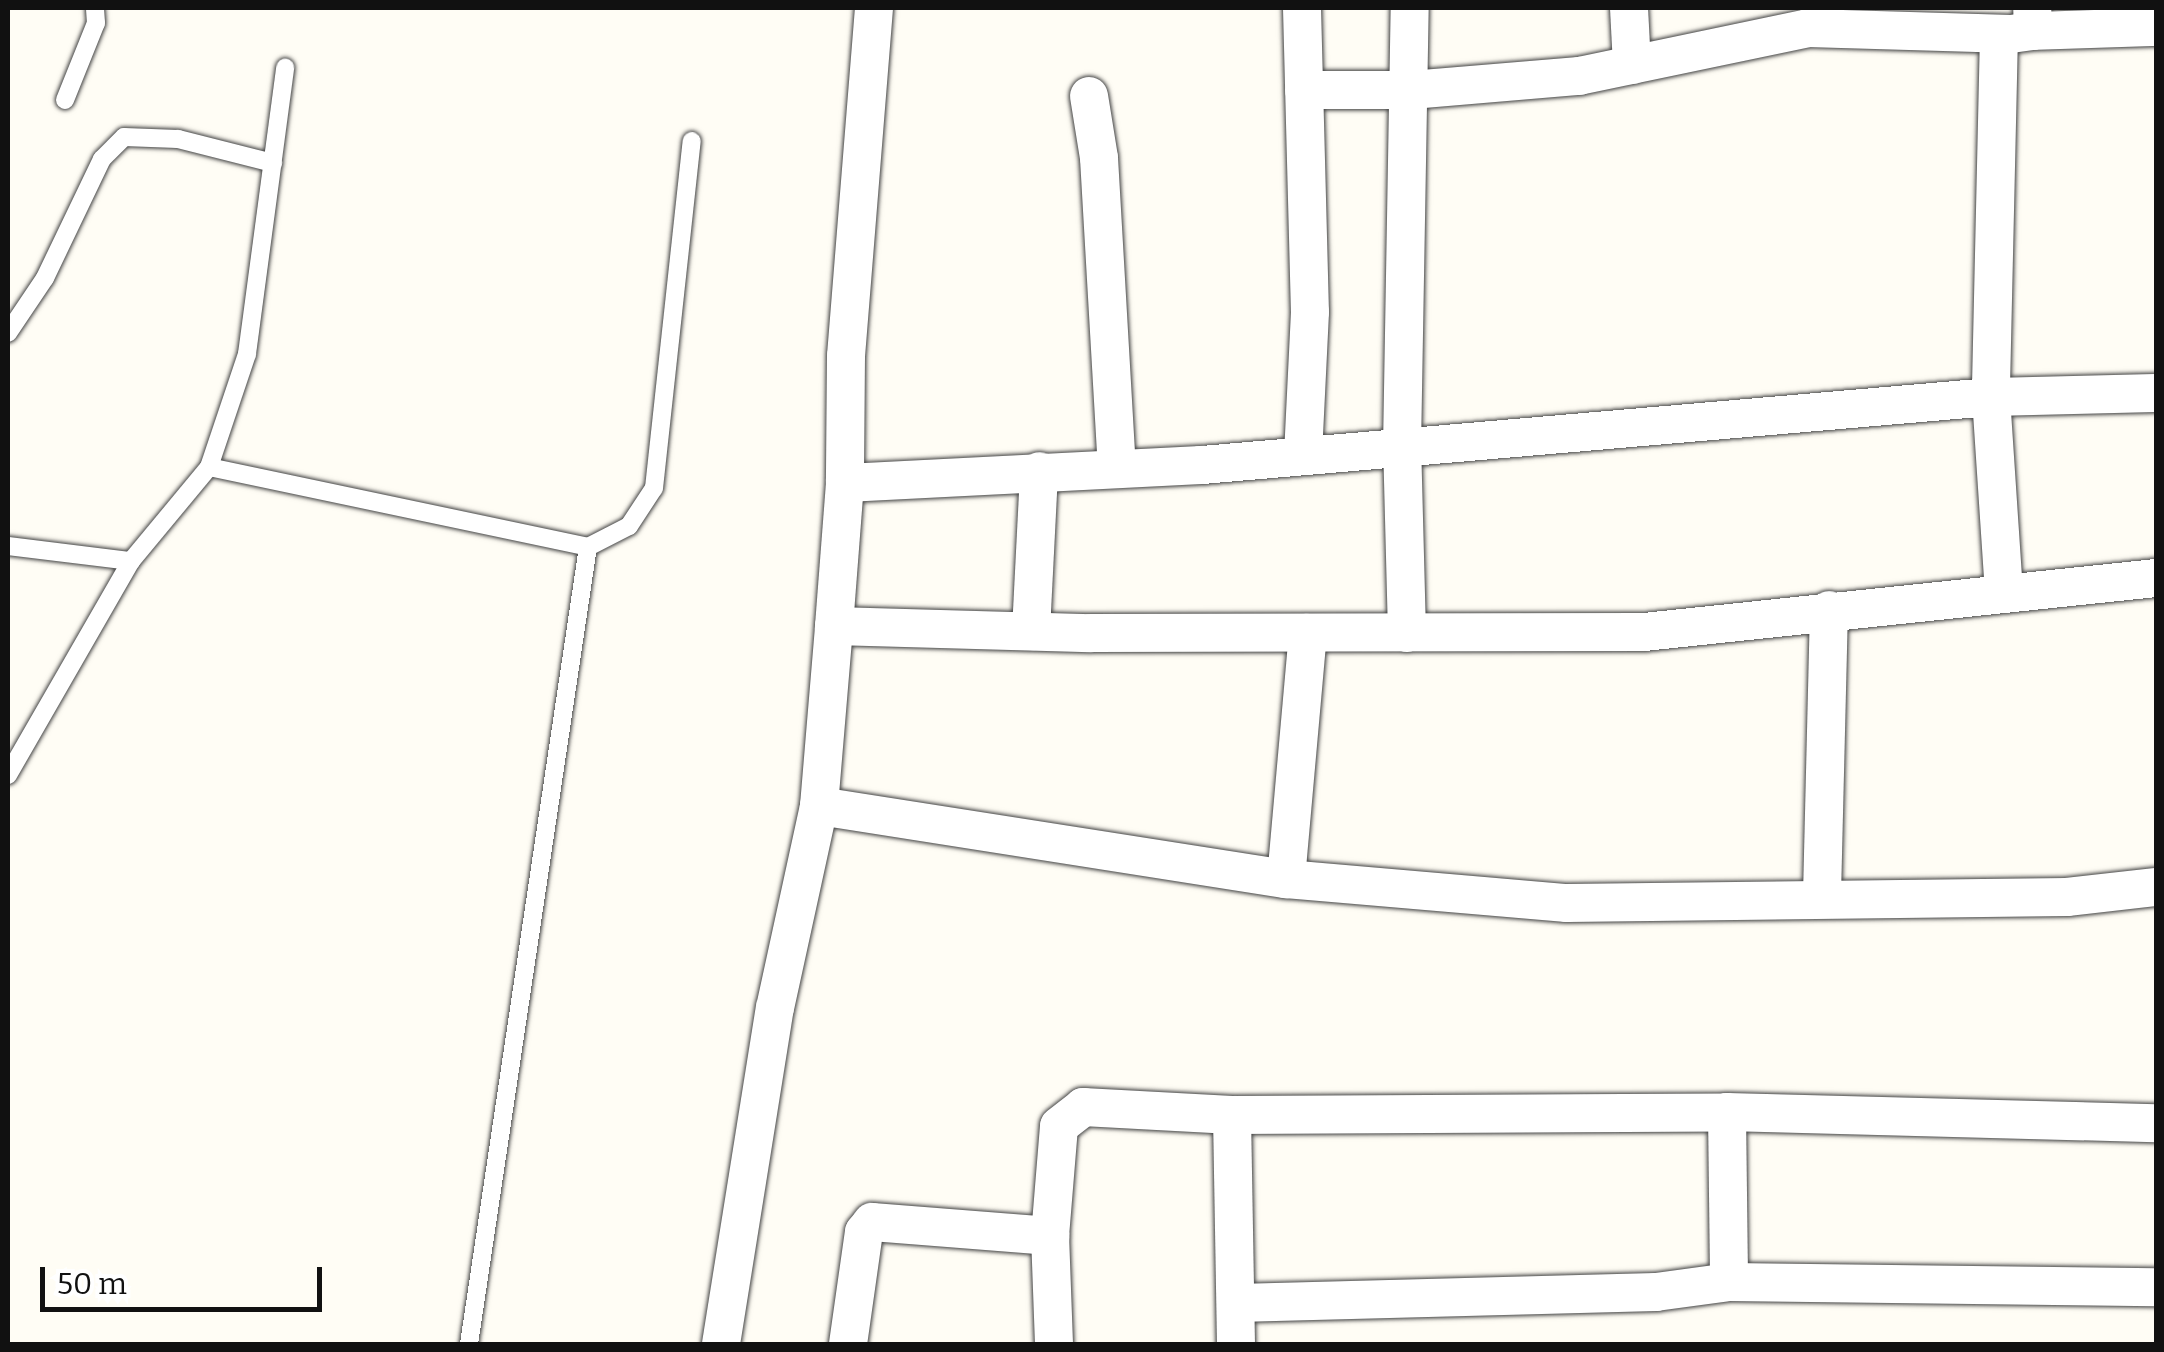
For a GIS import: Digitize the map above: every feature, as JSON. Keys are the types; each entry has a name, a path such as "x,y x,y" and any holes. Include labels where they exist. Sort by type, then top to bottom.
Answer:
{"street":[{"path":"721,1344 774,1008 819,806 844,483 846,356 874,8"},
{"path":"1302,8 1310,312 1303,455"},
{"path":"1406,632 1402,448 1410,8"},
{"path":"1629,8 1632,66"},
{"path":"1304,90 1411,90 1632,66 1808,18 2156,26"},
{"path":"2004,592 1991,396 2021,24"},
{"path":"1089,96 1099,158 1117,467"},
{"path":"844,483 1402,448 1991,396 2156,393"},
{"path":"1031,632 1039,471"},
{"path":"834,626 1031,632 1644,632 2156,578"},
{"path":"1822,896 1829,610"},
{"path":"1286,879 1308,633"},
{"path":"819,806 1286,879 1567,903 1822,896 2067,897 2156,887"},
{"path":"1054,1344 1050,1236 1060,1126 1069,1112 1084,1107 1232,1114 1726,1112 2156,1123"},
{"path":"1726,1112 1728,1282"},
{"path":"1232,1114 1236,1344"},
{"path":"848,1344 864,1232 872,1222 1050,1236"},
{"path":"1236,1303 1656,1292 1728,1282 2156,1287"}],"lane":[{"path":"66,100 96,23 95,8"},
{"path":"8,774 131,561 209,468 247,354 285,68"},
{"path":"8,333 45,278 102,159 124,137 178,140 273,163"},
{"path":"209,468 588,547 629,526 654,488 692,141"},
{"path":"8,546 131,561"},
{"path":"469,1344 588,547"}]}
